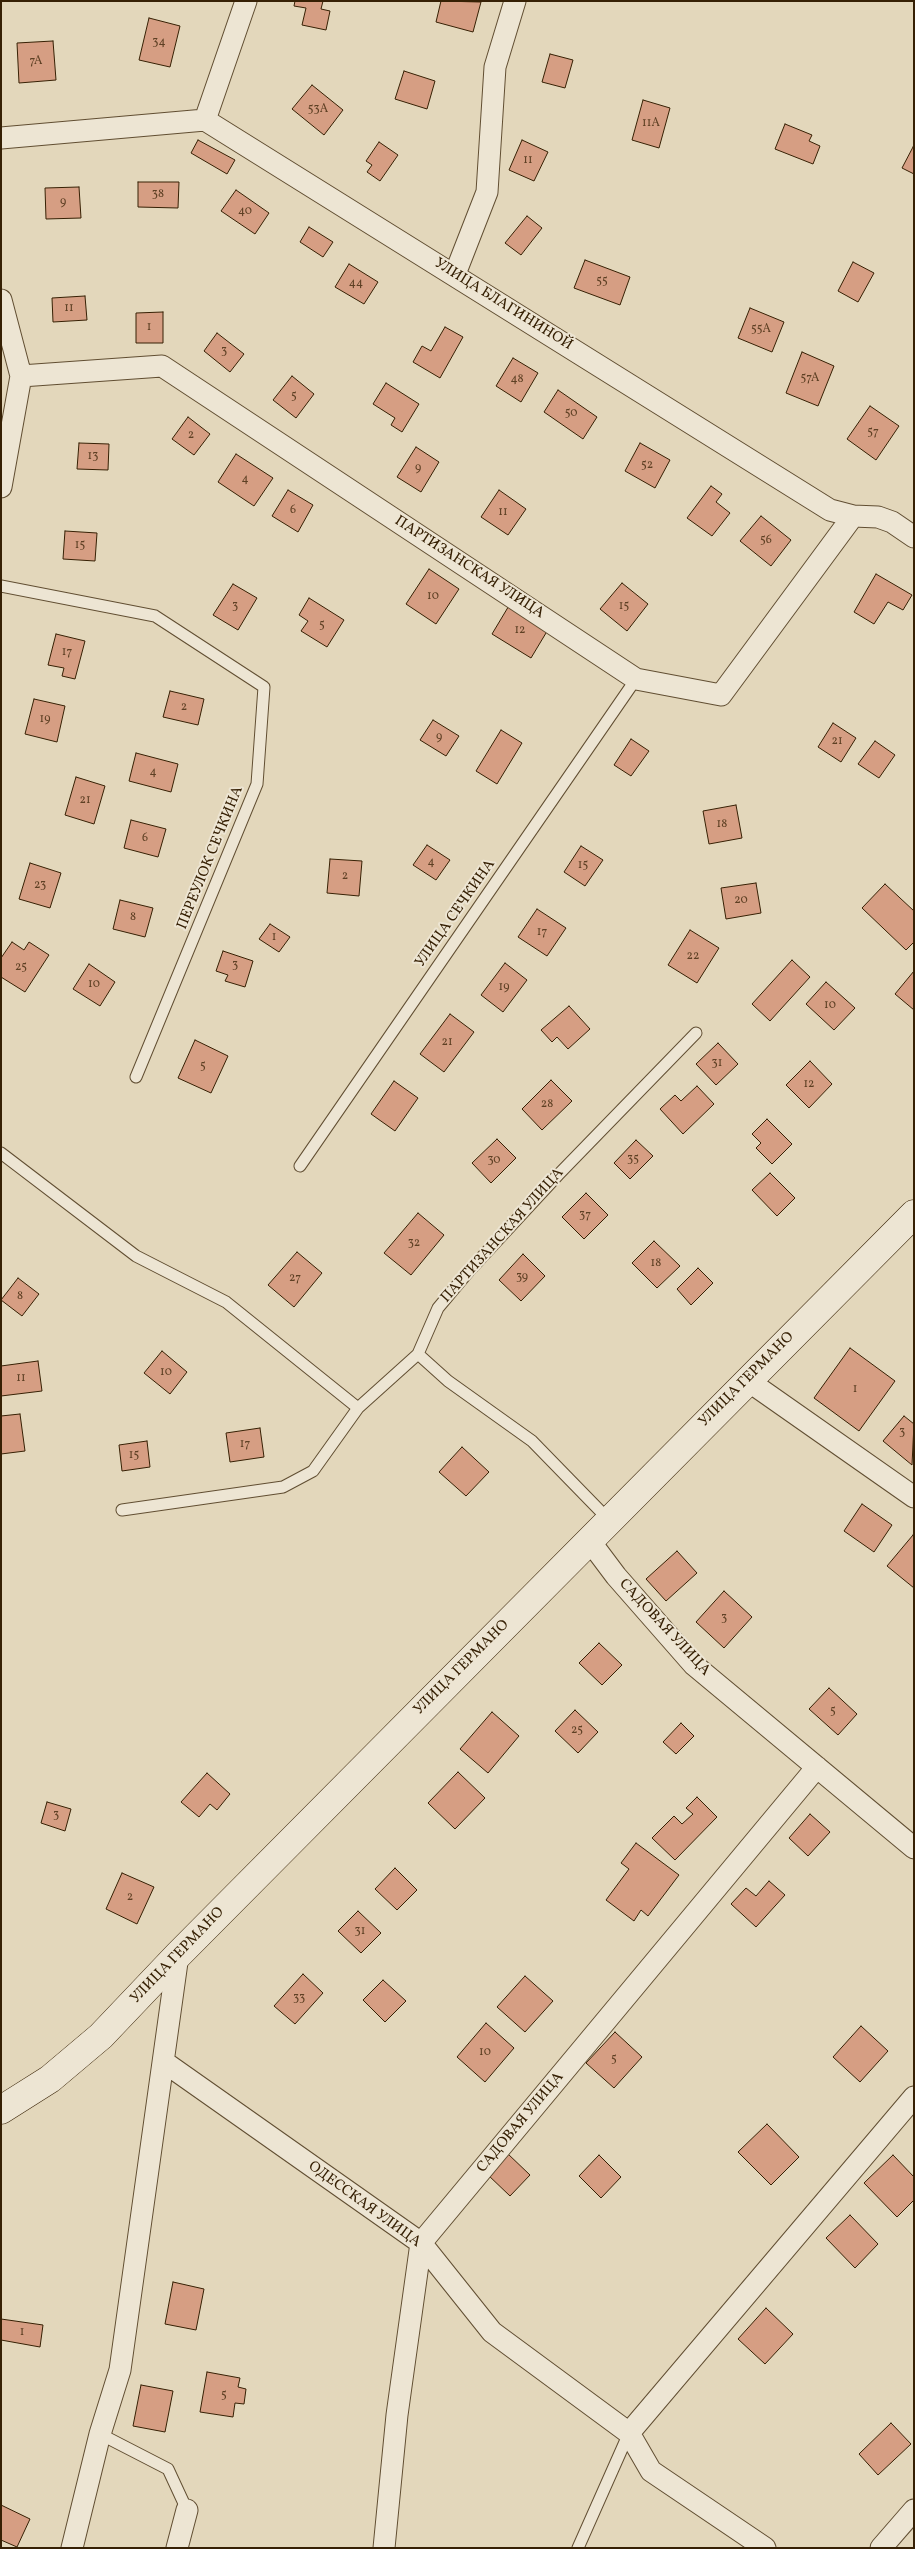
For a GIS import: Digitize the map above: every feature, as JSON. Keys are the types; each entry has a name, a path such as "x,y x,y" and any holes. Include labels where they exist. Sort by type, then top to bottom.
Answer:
{"main road":[{"name":"УЛИЦА ГЕРМАНО","path":"1,2110 50,2079 101,2036 178,1955 747,1380 914,1214"}],"street":[{"path":"1,138 205,120 246,1"},
{"path":"455,274 487,192 495,67 515,1"},
{"name":"УЛИЦА БЛАГИНИНОЙ","path":"205,120 455,274 830,510 853,516 878,517 892,522 914,537"},
{"path":"1,300 21,376 1,487"},
{"name":"ПАРТИЗАНСКАЯ УЛИЦА","path":"21,376 162,366 636,679 721,695 853,516"},
{"path":"747,1380 914,1497"},
{"name":"САДОВАЯ УЛИЦА","path":"589,1540 616,1576 694,1665 914,1848"},
{"name":"САДОВАЯ УЛИЦА","path":"421,2243 816,1767"},
{"path":"72,2548 100,2434 120,2370 178,1955"},
{"name":"ОДЕССКАЯ УЛИЦА","path":"164,2062 421,2243 492,2332 629,2433 651,2472 765,2548"},
{"path":"629,2433 914,2097"},
{"path":"384,2548 397,2415 421,2243"},
{"path":"177,2548 187,2510"},
{"path":"880,2548 914,2510"}],"lane":[{"name":"ПЕРЕУЛОК СЕЧКИНА","path":"1,586 155,616 264,686 258,784 136,1077"},
{"name":"УЛИЦА СЕЧКИНА","path":"300,1166 636,679"},
{"name":"ПАРТИЗАНСКАЯ УЛИЦА","path":"418,1354 438,1308 469,1271 558,1175 696,1033"},
{"path":"1,1153 136,1256 226,1302 358,1408"},
{"path":"122,1510 283,1487 313,1472 358,1408 418,1354 448,1381 532,1441 609,1520"},
{"path":"578,2548 629,2433"},
{"path":"100,2434 168,2469 187,2510"}],"building":[{"path":"295,1 323,1 321,9 330,11 326,30 302,25 306,8 294,6"},
{"path":"441,1 481,2 473,32 436,22"},
{"path":"149,18 180,26 170,67 139,60"},
{"path":"53,41 56,80 19,83 17,43"},
{"path":"550,54 573,60 565,88 542,82"},
{"path":"404,71 435,81 427,109 395,99"},
{"path":"312,85 343,110 324,135 292,109"},
{"path":"643,100 670,108 659,148 632,140"},
{"path":"785,124 812,135 809,141 820,146 813,164 775,149"},
{"path":"198,140 235,160 227,174 191,153"},
{"path":"522,140 548,152 534,181 509,170"},
{"path":"379,142 398,155 380,181 367,172 372,165 366,161"},
{"path":"914,148 914,174 902,168"},
{"path":"138,182 179,182 178,208 138,207"},
{"path":"79,187 81,218 46,219 45,188"},
{"path":"236,190 269,213 255,234 221,211"},
{"path":"527,216 542,228 521,255 505,243"},
{"path":"309,227 333,242 323,257 300,242"},
{"path":"585,260 630,277 620,305 574,288"},
{"path":"853,262 874,273 858,302 838,291"},
{"path":"349,264 378,282 364,304 335,287"},
{"path":"85,296 87,320 53,322 52,298"},
{"path":"750,308 784,322 772,352 738,338"},
{"path":"163,312 163,343 136,343 136,313"},
{"path":"445,327 463,337 440,378 413,362 422,346 431,351"},
{"path":"217,333 244,354 230,372 204,351"},
{"path":"802,352 834,366 818,406 786,393"},
{"path":"513,358 538,373 521,402 496,386"},
{"path":"292,376 314,394 296,418 273,400"},
{"path":"386,383 419,404 402,432 391,425 395,418 373,404"},
{"path":"558,390 597,417 583,439 544,412"},
{"path":"870,406 899,426 876,460 847,439"},
{"path":"188,417 210,434 194,455 172,439"},
{"path":"79,443 109,444 108,470 77,469"},
{"path":"640,443 670,460 655,488 625,471"},
{"path":"416,447 439,462 421,492 397,477"},
{"path":"236,454 273,478 254,506 218,482"},
{"path":"711,486 722,494 716,502 730,513 712,536 687,518"},
{"path":"288,490 313,505 298,532 272,516"},
{"path":"499,490 526,509 508,535 481,517"},
{"path":"761,516 791,540 771,566 740,541"},
{"path":"65,531 97,533 95,561 63,559"},
{"path":"429,569 459,589 436,624 406,604"},
{"path":"876,574 912,595 903,610 888,602 874,624 854,612"},
{"path":"622,583 648,604 627,631 600,609"},
{"path":"233,584 257,598 238,630 213,615"},
{"path":"309,598 344,620 327,647 301,631 308,621 299,615"},
{"path":"510,604 549,628 531,658 492,634"},
{"path":"56,634 85,641 75,679 62,676 64,668 48,665"},
{"path":"170,691 204,699 198,725 163,717"},
{"path":"34,699 65,706 57,742 25,734"},
{"path":"433,720 459,736 446,756 420,740"},
{"path":"833,723 856,738 841,762 818,747"},
{"path":"501,730 522,743 497,784 476,771"},
{"path":"631,739 649,751 631,776 614,765"},
{"path":"875,741 895,755 879,778 858,764"},
{"path":"136,753 178,764 171,792 129,781"},
{"path":"76,777 105,786 94,824 65,815"},
{"path":"736,805 742,838 709,844 703,811"},
{"path":"131,820 166,829 158,857 124,848"},
{"path":"427,845 450,860 436,880 413,865"},
{"path":"581,846 603,860 585,886 564,872"},
{"path":"330,859 362,861 359,896 327,893"},
{"path":"30,863 61,873 50,908 19,899"},
{"path":"756,883 761,913 726,919 721,888"},
{"path":"885,884 914,911 914,942 906,950 862,908"},
{"path":"120,900 153,908 145,937 113,929"},
{"path":"537,909 566,928 547,956 518,937"},
{"path":"270,924 290,937 279,952 259,939"},
{"path":"690,930 719,948 697,983 668,965"},
{"path":"12,942 24,950 29,942 49,955 25,992 1,977 1,958"},
{"path":"223,951 253,961 245,987 225,981 228,975 216,971"},
{"path":"792,960 810,977 770,1021 752,1004"},
{"path":"505,963 527,980 503,1012 481,995"},
{"path":"89,964 115,982 100,1006 73,989"},
{"path":"914,971 914,1010 895,994"},
{"path":"826,982 855,1008 834,1030 806,1004"},
{"path":"569,1006 590,1029 568,1049 557,1037 552,1042 541,1030"},
{"path":"450,1014 474,1032 444,1072 420,1054"},
{"path":"195,1040 228,1056 211,1093 178,1078"},
{"path":"718,1043 738,1064 716,1085 696,1064"},
{"path":"810,1061 832,1084 809,1108 786,1085"},
{"path":"551,1080 572,1101 542,1130 522,1109"},
{"path":"394,1081 418,1098 395,1131 371,1114"},
{"path":"697,1086 714,1104 683,1134 660,1109 675,1095 681,1101"},
{"path":"767,1119 792,1144 772,1164 756,1148 761,1143 752,1134"},
{"path":"497,1139 516,1158 491,1183 472,1163"},
{"path":"636,1140 653,1156 630,1179 614,1163"},
{"path":"770,1173 795,1198 777,1216 752,1190"},
{"path":"586,1193 608,1215 584,1239 562,1217"},
{"path":"418,1213 444,1235 411,1275 384,1253"},
{"path":"654,1241 680,1266 657,1288 632,1263"},
{"path":"297,1252 322,1273 294,1307 268,1285"},
{"path":"523,1254 545,1276 521,1301 499,1280"},
{"path":"698,1268 713,1283 691,1305 677,1289"},
{"path":"18,1278 39,1294 22,1316 1,1300"},
{"path":"850,1348 895,1381 859,1431 814,1398"},
{"path":"162,1351 187,1372 170,1394 144,1373"},
{"path":"38,1361 42,1391 1,1396 1,1366"},
{"path":"20,1414 25,1451 1,1454 1,1416"},
{"path":"904,1416 914,1424 912,1465 883,1441"},
{"path":"260,1428 264,1457 230,1462 226,1433"},
{"path":"147,1441 150,1467 122,1471 119,1445"},
{"path":"462,1447 489,1472 466,1496 439,1472"},
{"path":"862,1504 892,1525 874,1552 844,1531"},
{"path":"914,1536 914,1588 887,1566"},
{"path":"677,1551 697,1573 666,1601 646,1579"},
{"path":"724,1591 752,1617 724,1648 696,1622"},
{"path":"599,1643 622,1665 602,1685 579,1663"},
{"path":"829,1688 857,1714 838,1735 809,1709"},
{"path":"575,1710 598,1732 578,1753 555,1731"},
{"path":"492,1712 519,1736 488,1773 460,1749"},
{"path":"681,1723 694,1736 676,1754 663,1742"},
{"path":"458,1772 485,1798 455,1829 428,1803"},
{"path":"207,1773 230,1794 217,1810 210,1804 199,1817 181,1802"},
{"path":"697,1797 717,1817 675,1860 652,1838 674,1816 682,1824 693,1814 686,1808"},
{"path":"47,1802 71,1809 65,1831 41,1823"},
{"path":"810,1814 830,1832 808,1856 789,1838"},
{"path":"636,1843 679,1875 648,1916 641,1910 634,1921 606,1900 629,1869 621,1863"},
{"path":"395,1868 417,1890 397,1910 375,1889"},
{"path":"122,1873 154,1887 137,1924 106,1909"},
{"path":"769,1881 785,1895 756,1927 731,1904 746,1888 756,1896"},
{"path":"358,1911 381,1933 361,1953 338,1931"},
{"path":"303,1974 323,1993 295,2024 274,2006"},
{"path":"525,1976 553,2001 525,2032 497,2007"},
{"path":"383,1980 406,2001 385,2022 363,2000"},
{"path":"486,2023 514,2048 485,2082 457,2057"},
{"path":"861,2026 888,2051 860,2082 833,2057"},
{"path":"615,2032 642,2057 614,2088 586,2063"},
{"path":"767,2124 799,2157 771,2185 738,2152"},
{"path":"507,2153 530,2175 510,2196 487,2174"},
{"path":"599,2155 621,2177 601,2198 579,2176"},
{"path":"893,2155 914,2177 914,2200 897,2217 864,2183"},
{"path":"850,2215 878,2244 855,2268 826,2238"},
{"path":"173,2282 204,2289 196,2330 165,2324"},
{"path":"766,2308 793,2334 765,2364 738,2339"},
{"path":"1,2319 43,2325 40,2347 1,2340"},
{"path":"207,2372 240,2378 238,2387 246,2389 244,2404 235,2403 233,2417 200,2412"},
{"path":"141,2385 173,2391 165,2432 133,2426"},
{"path":"891,2423 911,2444 878,2475 859,2454"},
{"path":"1,2505 30,2519 17,2547 1,2540"}]}
